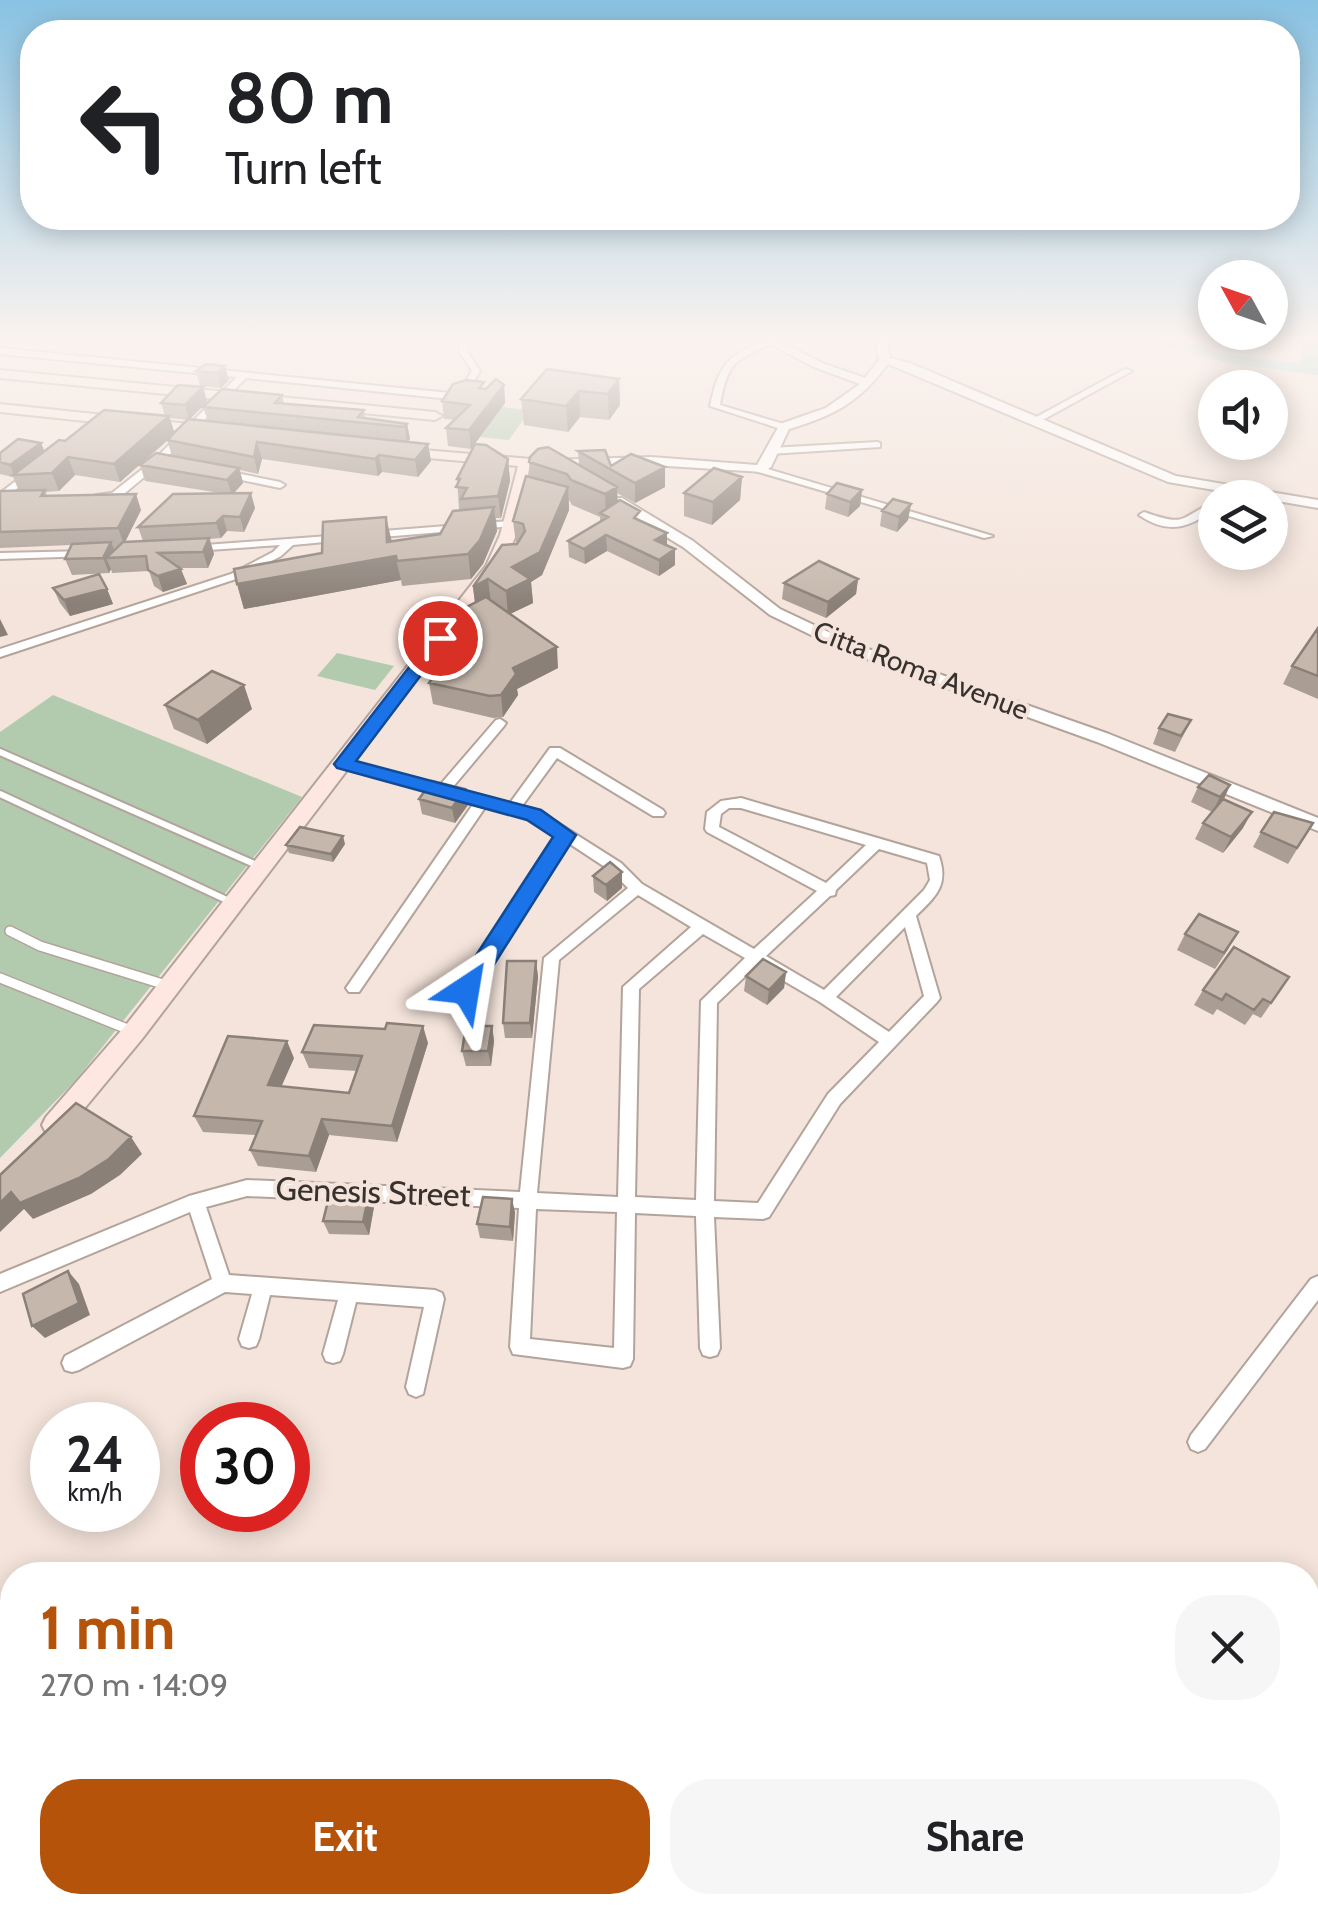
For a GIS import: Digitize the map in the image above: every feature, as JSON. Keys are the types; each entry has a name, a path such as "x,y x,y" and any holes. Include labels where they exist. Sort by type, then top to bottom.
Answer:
{"main road":[{"path":"175,426 228,432"},
{"path":"37,1146 134,1032 506,556 510,524 528,493 526,462 382,426"},
{"path":"386,450 421,434"}],"street":[{"path":"92,430 97,426"},
{"path":"421,434 427,426"},
{"path":"1047,426 1172,479 1198,486"},
{"path":"758,469 764,467 784,427"},
{"path":"96,497 115,496 191,428"},
{"path":"770,452 877,446"},
{"path":"158,461 176,464"},
{"path":"526,462 652,461 758,469 988,536"},
{"path":"0,499 46,464"},
{"name":"Citta Roma Avenue","path":"550,464 688,544 775,612 848,647 1103,738 1318,825"},
{"path":"210,471 280,485"},
{"path":"0,499 19,499"},
{"path":"1288,500 1318,504"},
{"path":"1144,515 1164,524 1185,525 1198,516"},
{"path":"176,550 510,524"},
{"path":"0,652 235,576 277,554 289,543"},
{"path":"0,556 99,554"},
{"path":"445,788 500,723"},
{"path":"512,810 554,751 658,813"},
{"path":"344,764 534,814 616,867 638,888 825,998 888,1040 932,998 908,917"},
{"path":"354,988 482,802"},
{"path":"825,998 908,917 937,880 934,860 741,803 726,804 714,812 712,829 830,891"},
{"path":"466,990 566,835"},
{"path":"710,1348 705,1210 709,1002 876,844"},
{"path":"638,888 552,958 528,1198 520,1347 623,1359 631,987 702,926"},
{"name":"Genesis Street","path":"0,1283 195,1202 247,1188 763,1211 834,1099 888,1040"},
{"path":"195,1202 223,1283"},
{"path":"72,1363 223,1283 435,1299 416,1387"},
{"path":"1198,1442 1318,1285"},
{"path":"249,1339 263,1288"},
{"path":"333,1354 349,1294"}],"lane":[{"path":"0,752 262,868"},
{"path":"0,794 234,903"},
{"path":"10,931 40,946 169,986"},
{"path":"0,978 134,1032"}],"green space":[{"path":"488,426 519,426 509,440 480,437"},
{"path":"337,653 394,666 375,690 317,676"},
{"path":"53,695 302,797 76,1080 0,1158 0,732"}],"building":[{"path":"84,426 157,426 114,464 68,457 52,473 13,475 59,440 65,441"},
{"path":"181,426 258,426 428,444 415,460 379,455 375,459 257,442 254,457 167,440"},
{"path":"448,426 472,426 469,430"},
{"path":"18,439 41,443 10,465 0,462 0,453"},
{"path":"475,444 486,445 508,459 498,496 461,499 467,488 456,487 457,479"},
{"path":"548,447 617,487 605,494 571,480 567,474 529,462 538,449"},
{"path":"605,450 611,466 631,454 665,467 635,483 578,451"},
{"path":"156,453 239,468 227,480 140,465"},
{"path":"714,468 742,477 713,502 684,493"},
{"path":"526,476 568,487 540,552 512,567 530,579 506,591 488,579 473,587 502,545 517,544 525,531 523,524 513,521"},
{"path":"837,483 862,490 850,502 827,494"},
{"path":"45,490 41,496 136,494 118,528 0,532 0,491"},
{"path":"251,493 240,517 223,516 216,523 138,527 173,494"},
{"path":"893,499 911,504 899,517 882,511"},
{"path":"620,500 640,511 634,518 667,533 655,540 675,549 659,560 606,535 584,549 568,541 608,517 600,513"},
{"path":"494,507 480,540 468,554 397,561 396,556 237,584 234,569 322,553 323,522 386,517 387,542 440,534 453,511"},
{"path":"209,538 203,552 158,553 181,569 158,576 148,570 146,556 106,558 123,542"},
{"path":"111,542 103,558 65,559 72,544"},
{"path":"819,561 858,579 828,602 784,583"},
{"path":"99,574 107,589 64,600 53,588"},
{"path":"486,597 557,647 513,668 516,674 501,695 429,683 438,670 428,661 437,651 450,650 461,626 451,619"},
{"path":"1318,628 1318,676 1292,666"},
{"path":"212,671 244,685 198,720 165,705"},
{"path":"1168,714 1191,720 1181,736 1159,728"},
{"path":"1209,775 1230,785 1220,797 1198,787"},
{"path":"432,781 465,789 452,808 419,799"},
{"path":"1223,799 1252,812 1231,837 1203,823"},
{"path":"1274,812 1313,823 1297,848 1261,832"},
{"path":"300,827 343,836 331,854 286,845"},
{"path":"610,862 622,872 606,885 593,876"},
{"path":"1199,914 1238,932 1224,953 1185,934"},
{"path":"1234,947 1289,977 1271,1003 1263,999 1254,1010 1226,994 1222,1000 1203,990"},
{"path":"763,959 786,972 769,990 746,976"},
{"path":"507,961 536,961 530,1023 503,1023"},
{"path":"387,1023 423,1026 392,1126 322,1119 309,1156 250,1150 262,1121 194,1116 228,1036 287,1041 268,1085 349,1093 362,1056 302,1052 314,1025 385,1029"},
{"path":"466,1026 492,1026 488,1051 462,1051"},
{"path":"76,1103 131,1137 109,1159 79,1178 20,1203 11,1192 0,1203 0,1175"},
{"path":"330,1193 369,1194 363,1222 323,1221"},
{"path":"483,1197 512,1199 510,1227 477,1224"},
{"path":"68,1271 79,1303 32,1326 23,1294"}],"route":[{"path":"440,638 344,764 534,814 566,835 466,990"}]}
